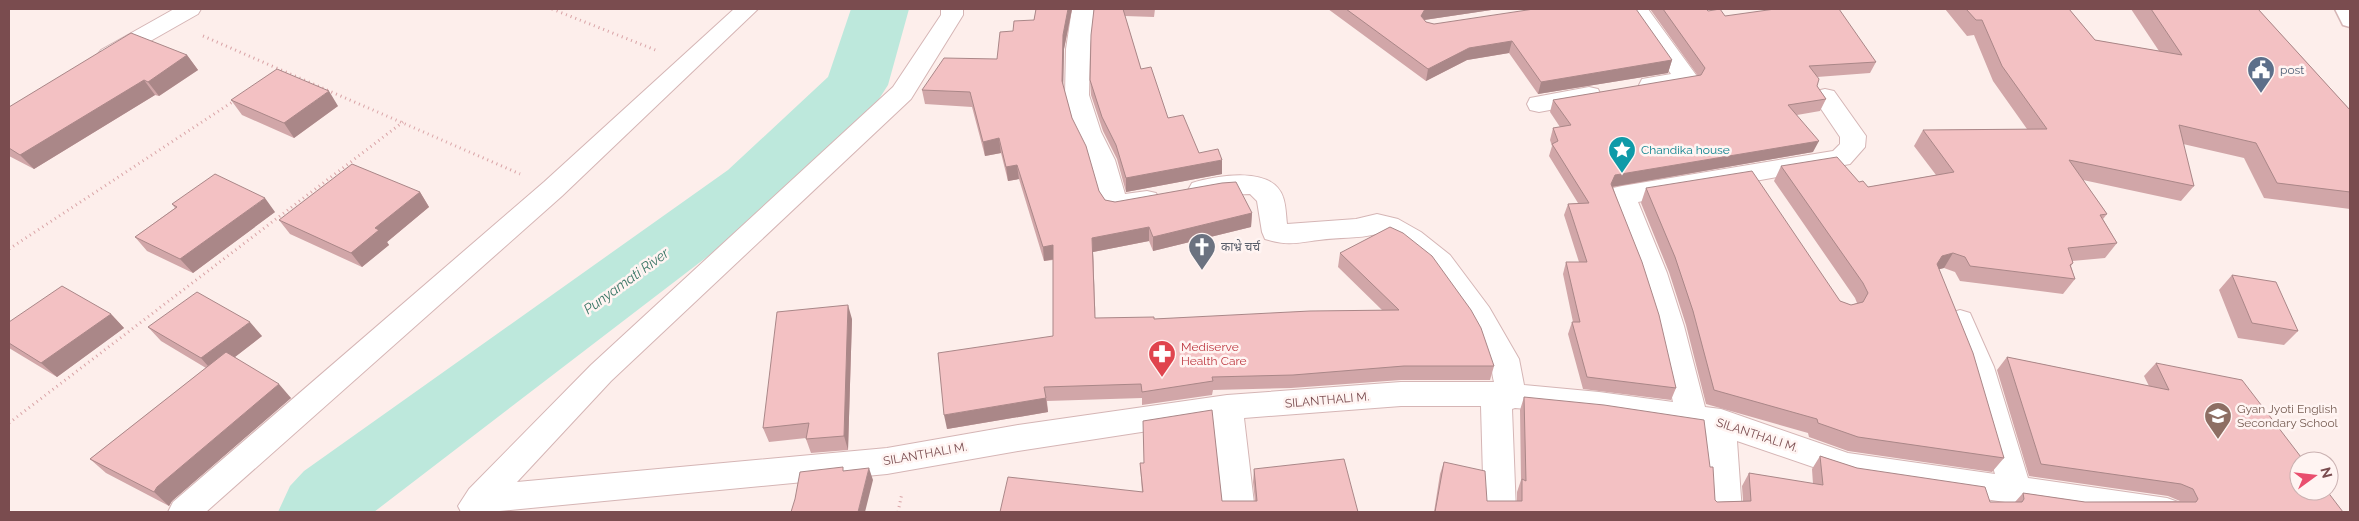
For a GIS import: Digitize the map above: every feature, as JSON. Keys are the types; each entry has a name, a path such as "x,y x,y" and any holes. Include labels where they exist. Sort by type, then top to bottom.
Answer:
{"street":[{"path":"184,512 553,189 747,9"},
{"path":"474,506 601,374 902,93 952,15 952,9"},
{"path":"1082,9 1078,49 1077,95 1088,132 1102,160 1115,206 1221,186 1256,185 1270,197 1275,232 1294,235 1320,230 1356,229 1378,224 1389,226 1440,262 1479,315 1504,359 1500,512"},
{"path":"1539,104 1687,79 1637,9"},
{"path":"94,63 180,15"},
{"path":"1726,512 1706,419 1622,195 1841,158 1852,147 1853,136 1825,98"},
{"path":"1753,174 1768,198"},
{"path":"1950,297 1978,367 2000,496"},
{"name":"SILANTHALI M.","path":"474,506 887,461 1018,438 1227,408 1401,394 1504,396 1599,404 1706,419 1848,466 2000,496 2167,512"},
{"path":"1227,408 1240,512"}],"lane":[{"path":"2344,9 2350,21"}],"path":[{"path":"552,9 689,63"},
{"path":"180,15 281,70 553,189"},
{"path":"273,76 281,70"},
{"path":"9,249 240,97"},
{"path":"9,423 403,122"}],"building":[{"path":"1036,9 1068,9 1063,35 1062,81 1072,118 1086,146 1099,191 1105,200 1115,202 1236,182 1252,213 1153,237 1149,227 1092,238 1095,318 1154,317 1154,319 1310,311 1399,310 1340,253 1390,227 1403,233 1432,256 1471,310 1481,328 1494,366 1404,366 1293,375 1212,377 1213,381 1142,392 1141,384 1044,387 1046,398 944,415 938,353 1053,336 1053,245 1043,247 1017,165 1006,167 999,138 983,142 970,92 922,90 944,58 997,59 1000,32 1013,31 1014,21 1034,20"},
{"path":"1094,9 1123,9 1141,69 1151,67 1168,118 1183,115 1199,153 1218,149 1222,160 1126,178 1116,145 1102,117 1090,80 1091,35"},
{"path":"1346,9 1425,9 1421,16 1426,22 1434,24 1534,9 1636,9 1672,60 1541,82 1512,41 1469,48 1428,69"},
{"path":"1663,9 1706,9 1708,11 1720,9 1725,16 1775,9 1839,9 1876,62 1809,66 1819,79 1817,86 1826,99 1788,105 1819,141 1615,175 1611,184 1642,262 1659,315 1676,388 1587,377 1572,322 1580,322 1566,262 1587,262 1568,204 1589,203 1552,144 1558,141 1553,128 1571,125 1553,100 1701,75 1705,68"},
{"path":"1966,9 2069,9 2095,40 2182,55 2151,9 2258,9 2350,110 2350,192 2277,183 2256,143 2179,125 2194,186 2069,160 2107,214 2100,215 2117,243 2068,248 2073,263 2070,265 2075,279 1970,266 1965,257 1953,253 1942,256 1937,264 1973,353 2004,458 1858,437 1818,423 1817,419 1714,390 1693,311 1675,257 1646,188 1752,171 1840,301 1851,305 1863,302 1868,293 1863,283 1781,166 1837,157 1859,182 1863,181 1868,187 1954,172 1923,130 2047,129 2002,66 1982,20 1976,20"},
{"path":"131,33 187,55 148,82 144,80 20,155 9,148 9,107"},
{"path":"277,69 329,91 284,123 231,100"},
{"path":"352,164 420,192 375,228 379,230 351,253 279,220"},
{"path":"215,174 265,198 180,259 135,237 177,207 172,204"},
{"path":"2232,275 2276,282 2298,331 2252,323"},
{"path":"62,286 111,314 41,363 9,343 9,322"},
{"path":"197,292 250,322 201,358 148,327"},
{"path":"848,305 844,436 806,439 809,423 763,428 777,312"},
{"path":"226,352 279,384 157,487 154,492 90,459"},
{"path":"2007,357 2169,390 2156,363 2242,380 2296,451 2289,451 2289,501 2335,501 2343,512 1435,512 1444,462 1485,471 1487,501 1522,501 1522,479 1526,481 1524,397 1604,405 1704,420 1710,467 1713,467 1715,500 1717,502 1751,501 1749,473 1823,485 1820,456 1857,468 1985,487 1990,502 2022,502 2024,499 2023,493 2085,502 2196,502 2198,499 2193,489 2181,484 2041,464"},
{"path":"1212,410 1222,501 1257,501 1254,469 1344,459 1358,512 1000,512 1008,477 1143,492 1140,463 1144,463 1143,421"},
{"path":"843,467 843,471 869,468 858,512 791,512 800,472"}],"waterway":[{"name":"Punyamati River","path":"320,512 333,496 752,187 857,85 880,9"}],"place":[{"name":"post","path":"2261,94"},
{"name":"Chandika house","path":"1622,174"},
{"name":"काभ्रे चर्च","path":"1202,271"},
{"name":"Mediserve Health Care","path":"1162,378"},
{"name":"Gyan Jyoti English Secondary School","path":"2218,440"}]}
